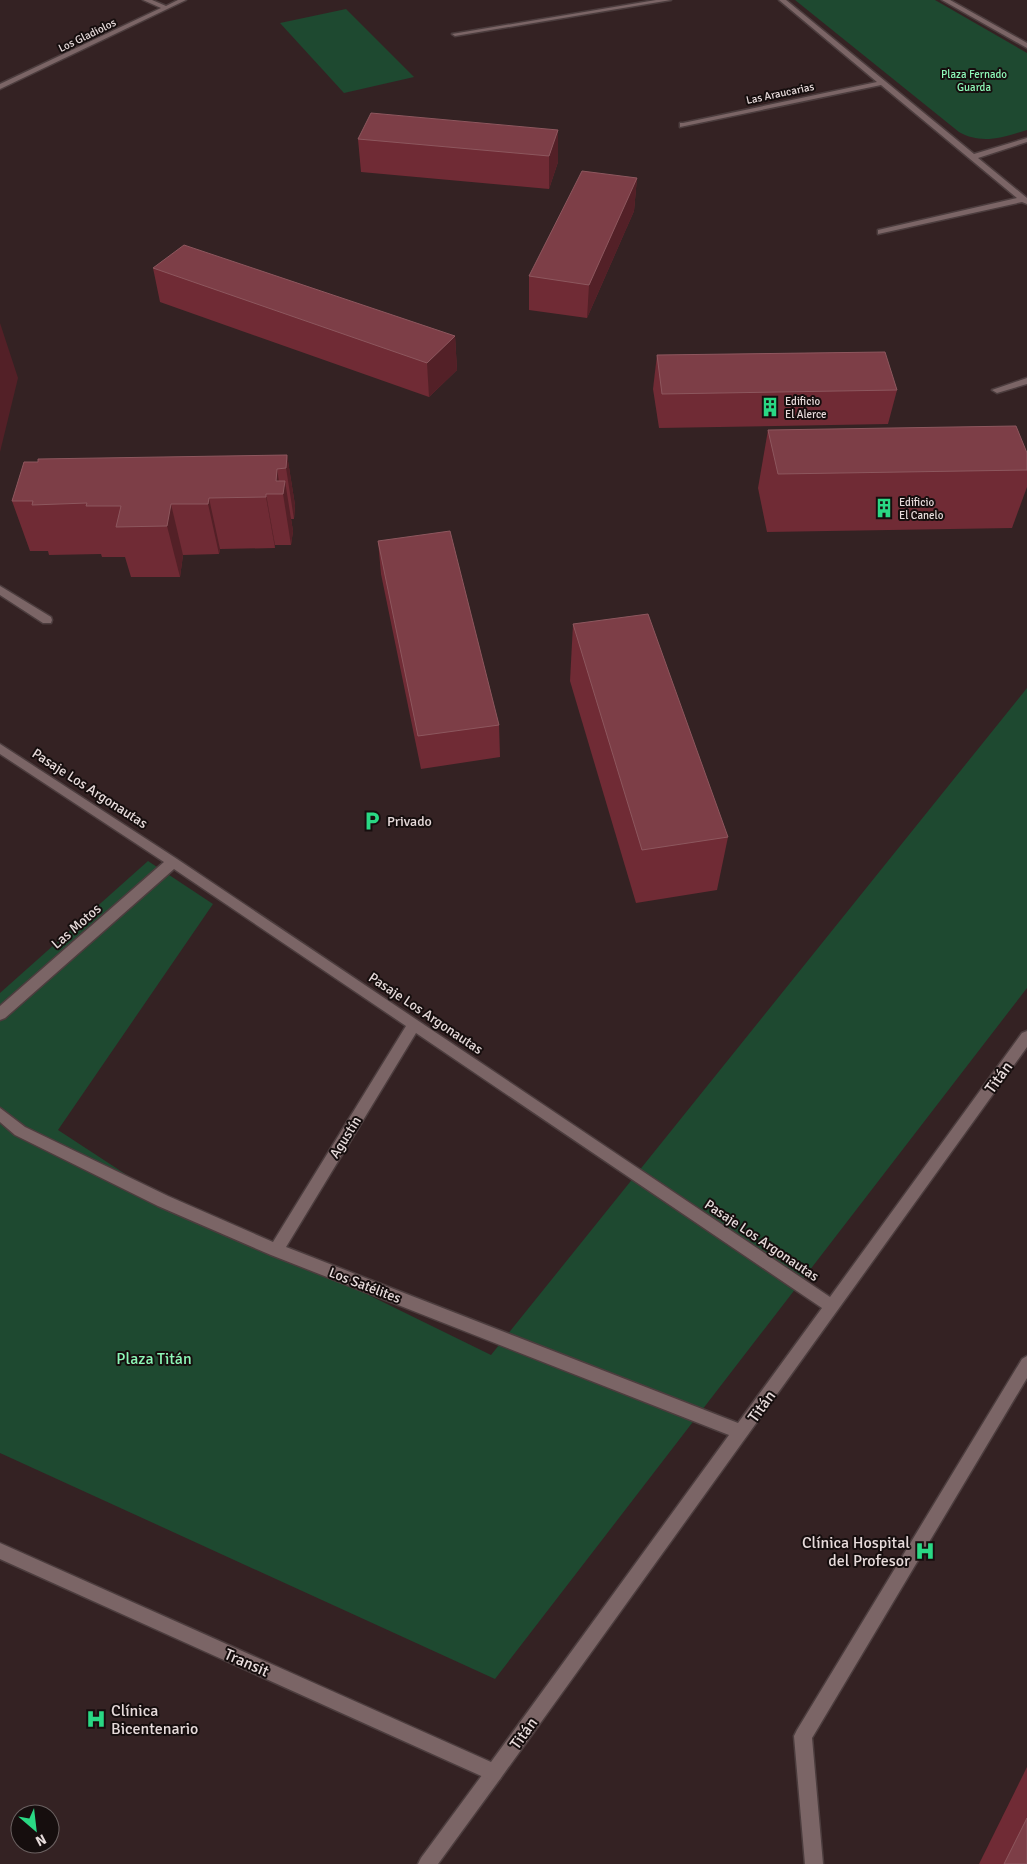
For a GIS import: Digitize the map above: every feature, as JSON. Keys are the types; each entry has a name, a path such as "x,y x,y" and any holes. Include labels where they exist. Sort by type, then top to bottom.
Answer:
{"street":[{"path":"146,0 166,8"},
{"name":"Los Gladiolos","path":"0,88 183,0"},
{"path":"455,34 668,0"},
{"path":"782,0 1025,200"},
{"path":"945,0 1027,46"},
{"name":"Las Araucarias","path":"683,124 882,83"},
{"path":"972,157 1027,140"},
{"path":"881,232 1025,200"},
{"path":"997,390 1027,382"},
{"path":"0,590 47,620"},
{"name":"Pasaje Los Argonautas","path":"0,748 173,862 833,1307"},
{"name":"Las Motos","path":"0,1014 173,862"},
{"name":"Agustín","path":"276,1250 414,1025"},
{"name":"Titán","path":"427,1864 833,1307 1027,1037"},
{"name":"Los Satélites","path":"0,1114 20,1131 163,1201 276,1250 742,1432"},
{"path":"814,1864 803,1736 1027,1364"},
{"name":"Transit","path":"0,1551 494,1773"}],"green space":[{"name":"Plaza Fernado Guarda","path":"795,0 935,0 1027,53 1027,130 1001,137 984,139 959,132"},
{"path":"346,9 414,77 344,93 280,23"},
{"name":"Plaza Titán","path":"1027,688 1027,988 495,1679 0,1453 0,993 148,861 213,904 58,1130 136,1181 491,1355"}],"building":[{"path":"371,113 558,130 549,156 358,139"},
{"path":"582,171 637,178 589,285 529,276"},
{"path":"184,245 455,336 427,363 153,268"},
{"path":"885,352 897,390 662,394 657,355"},
{"path":"1016,426 1027,453 1027,470 778,474 768,430"},
{"path":"287,455 286,468 277,469 276,481 285,481 283,494 266,494 266,497 209,498 208,504 171,504 167,526 116,527 121,506 86,506 87,503 32,505 33,501 12,501 24,462 38,462 38,459"},
{"path":"450,531 499,725 418,736 378,541"},
{"path":"648,614 728,837 642,850 573,624"},
{"path":"1027,1818 1027,1864 1004,1864"}],"place":[{"name":"Edificio El Alerce","path":"770,407"},
{"name":"Edificio El Canelo","path":"884,508"},
{"name":"Privado","path":"372,821"},
{"name":"Clínica Hospital del Profesor","path":"925,1551"},
{"name":"Clínica Bicentenario","path":"96,1719"}]}
